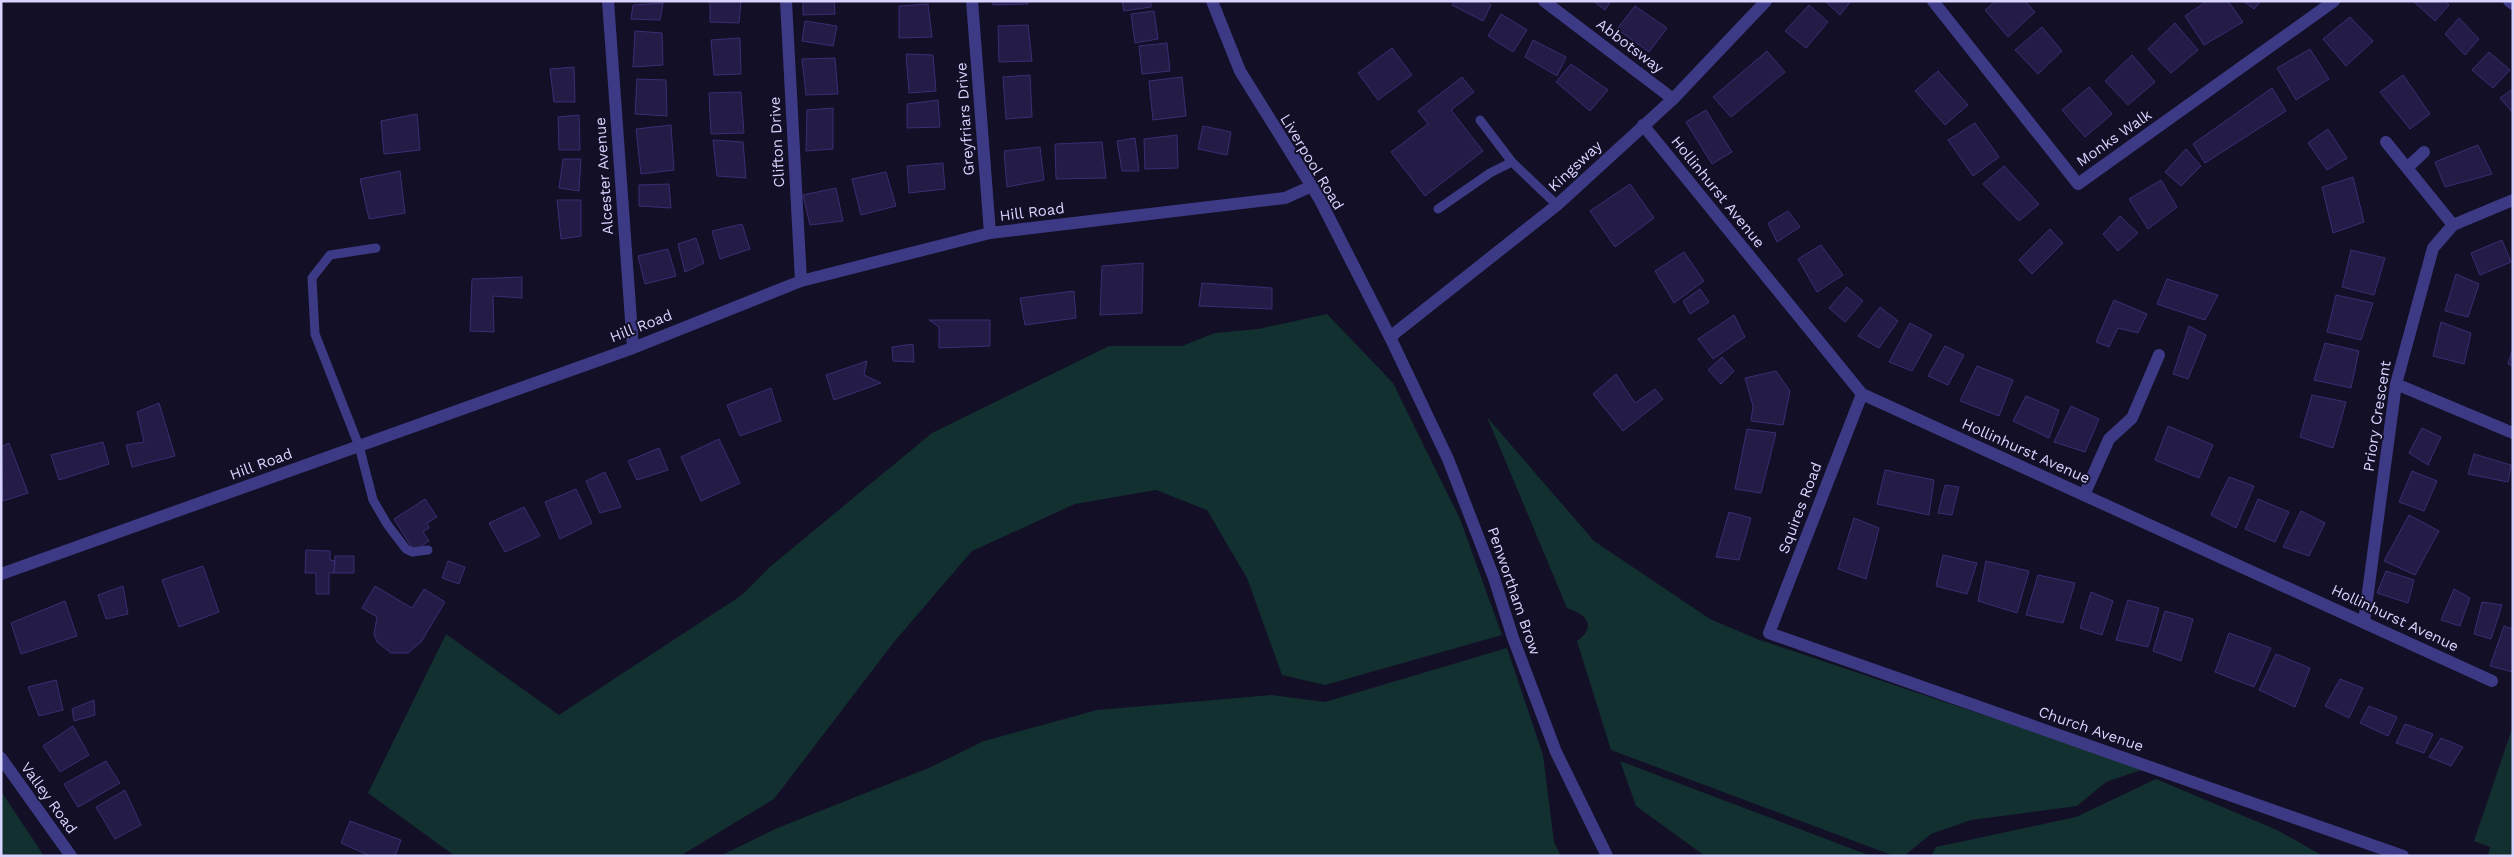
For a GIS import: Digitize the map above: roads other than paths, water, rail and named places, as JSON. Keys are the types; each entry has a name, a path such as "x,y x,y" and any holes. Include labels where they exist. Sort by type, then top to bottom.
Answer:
{"street":[{"name":"Alcester Avenue","path":"608,1 633,348"},
{"name":"Clifton Drive","path":"786,1 801,281"},
{"name":"Greyfriars Drive","path":"972,1 990,234"},
{"name":"Liverpool Road","path":"1212,1 1240,71 1312,186 1390,337"},
{"name":"Abbotsway","path":"1544,1 1672,99"},
{"name":"Kingsway","path":"1390,337 1557,206 1672,99 1766,1"},
{"name":"Monks Walk","path":"1933,1 2078,184 2334,1"},
{"path":"2509,1 2513,4"},
{"name":"Hollinhurst Avenue","path":"1643,125 1862,394 2492,681"},
{"path":"2386,142 2408,167 2453,226"},
{"path":"2408,167 2424,152"},
{"name":"Hill Road","path":"1,574 633,348 801,281 990,234 1285,198 1312,186"},
{"name":"Priory Crescent","path":"2364,622 2396,384 2433,248 2453,226 2513,200"},
{"name":"Penwortham Brow","path":"1390,337 1448,459 1494,578 1513,638 1556,752 1607,856"},
{"path":"2084,494 2109,439 2132,418 2159,355"},
{"path":"2396,384 2513,433"},
{"name":"Squires Road","path":"1769,633 1862,394"},
{"name":"Church Avenue","path":"1769,633 2403,856"},
{"name":"Valley Road","path":"1,758 71,856"}],"lane":[{"path":"1480,120 1512,162 1557,206"},
{"path":"1438,209 1490,174 1512,162"},
{"path":"376,248 330,255 312,278 315,334 359,446 373,500 387,524 409,551 428,550"}]}
